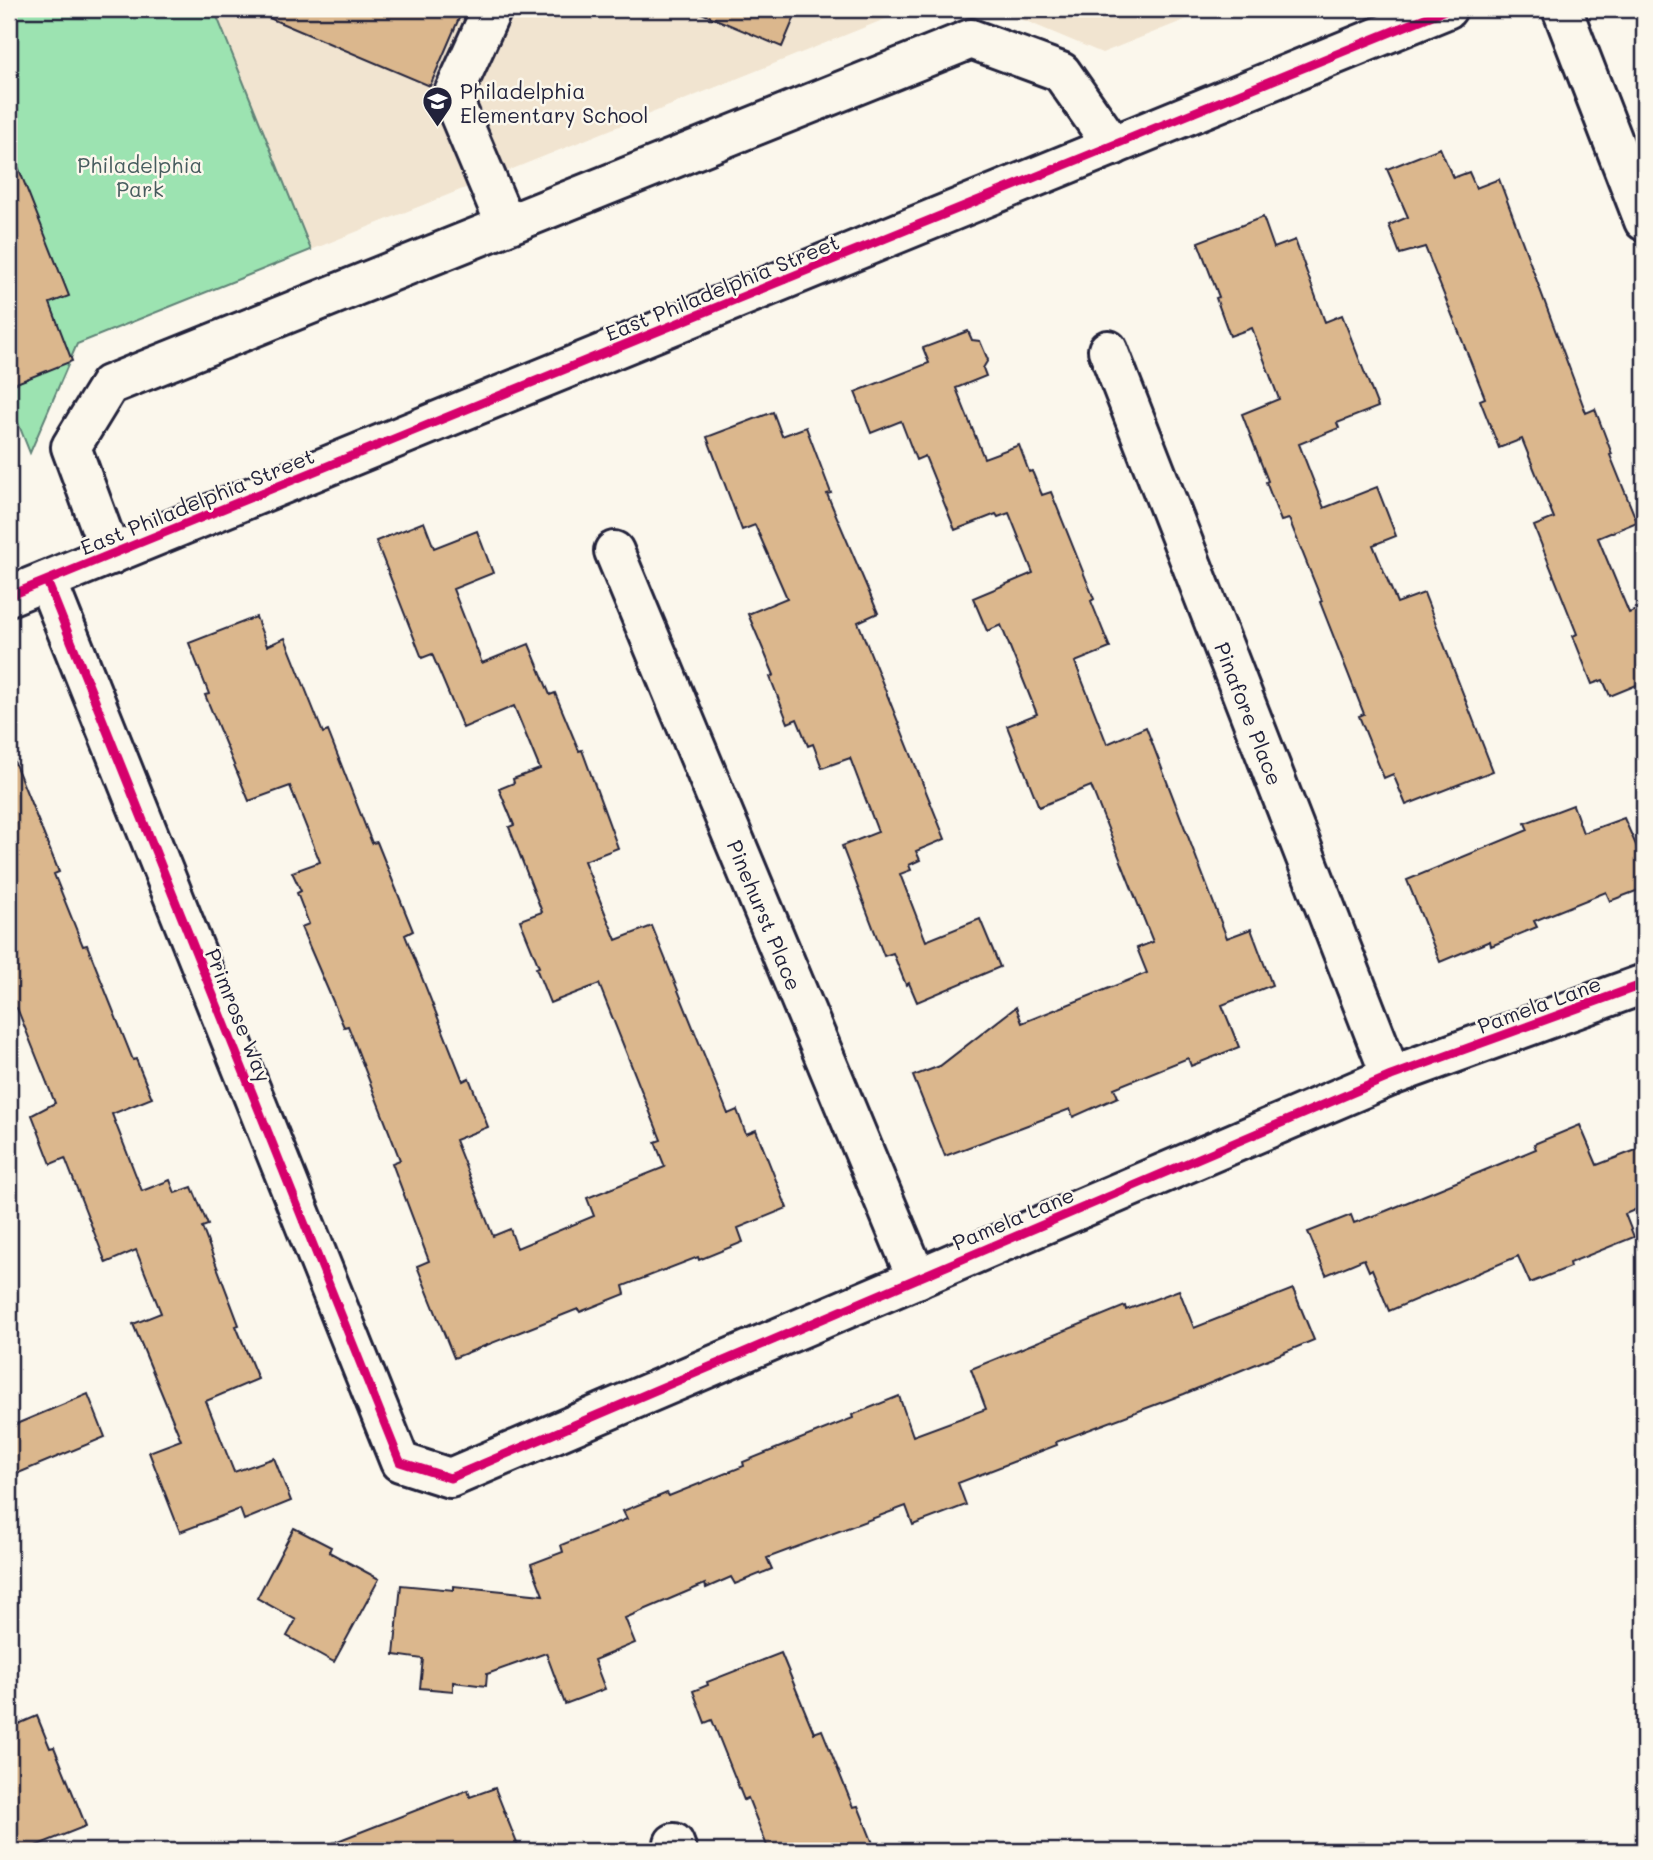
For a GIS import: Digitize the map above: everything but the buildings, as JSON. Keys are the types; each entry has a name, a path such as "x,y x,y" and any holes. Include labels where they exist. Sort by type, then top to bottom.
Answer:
{"street":[{"path":"492,9 452,97 506,225"},
{"name":"East Philadelphia Street","path":"9,596 1447,9"},
{"path":"1562,9 1644,221"},
{"path":"111,555 71,447 109,384 971,39 1061,72 1113,146"},
{"name":"Pinafore Place","path":"1108,350 1391,1076"},
{"name":"Pinehurst Place","path":"614,551 916,1279"},
{"name":"Primrose Way","path":"47,581 400,1462"},
{"name":"Pamela Lane","path":"400,1462 450,1478 1391,1076 1644,984"}],"shaded area":[{"name":"Philadelphia Elementary School","path":"214,9 910,9 311,250"},
{"path":"997,9 1212,9 1102,53"}],"green space":[{"name":"Philadelphia Park","path":"9,9 214,9 311,250 77,344 30,453 9,400"}],"cycle path":[{"path":"9,596 1447,9"},
{"path":"47,581 400,1462 450,1478 1391,1076 1644,984"}],"place":[{"name":"Philadelphia Elementary School","path":"437,129"}]}
